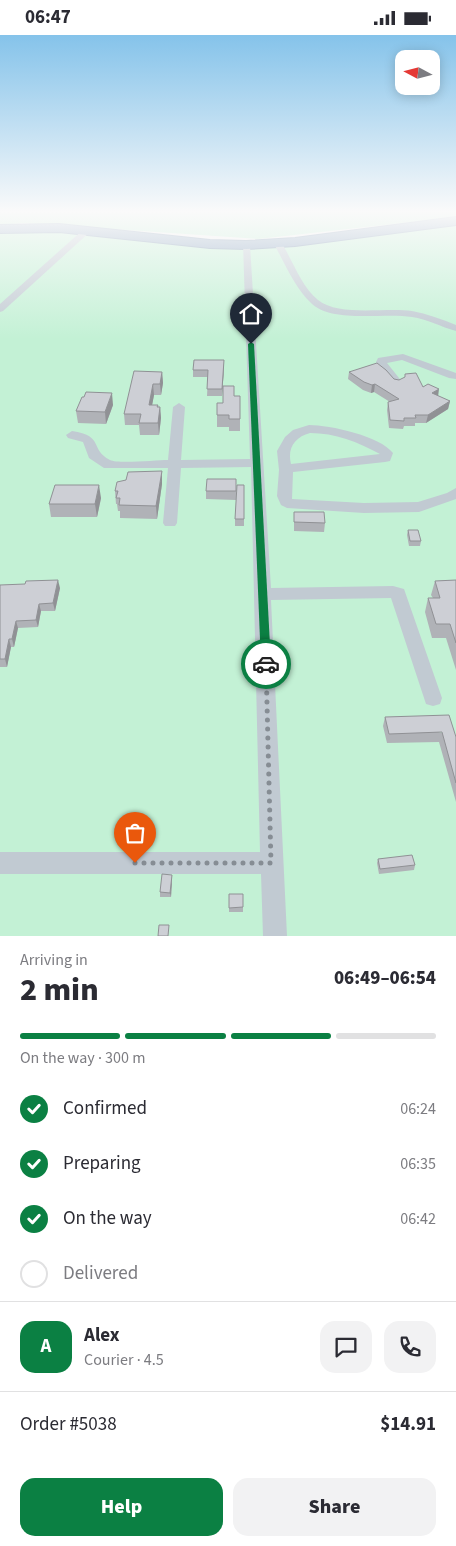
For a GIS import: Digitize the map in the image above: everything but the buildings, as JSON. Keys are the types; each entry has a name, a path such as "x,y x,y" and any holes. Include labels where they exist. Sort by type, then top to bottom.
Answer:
{"street":[{"path":"0,309 61,254"},
{"path":"246,254 258,463 271,863 276,936"},
{"path":"284,254 304,287 315,302 322,307 345,311 413,314 456,328"},
{"path":"397,383 381,363 382,360 403,357 455,378"},
{"path":"170,523 179,407"},
{"path":"286,471 293,467 308,464 385,458 387,453 365,441 328,429 305,430 293,434 285,447 283,455 286,471 284,496 286,503 299,507 364,509 419,507 452,496 456,492"},
{"path":"72,435 87,438 91,442 94,455 110,465 258,463"},
{"path":"263,594 398,593 433,698"},
{"path":"0,863 271,863"}],"green space":[{"path":"0,254 456,254 456,936 0,936"}],"way so far":[{"path":"135,863 271,863 266,664"}],"route":[{"path":"251,344 266,664"}]}
